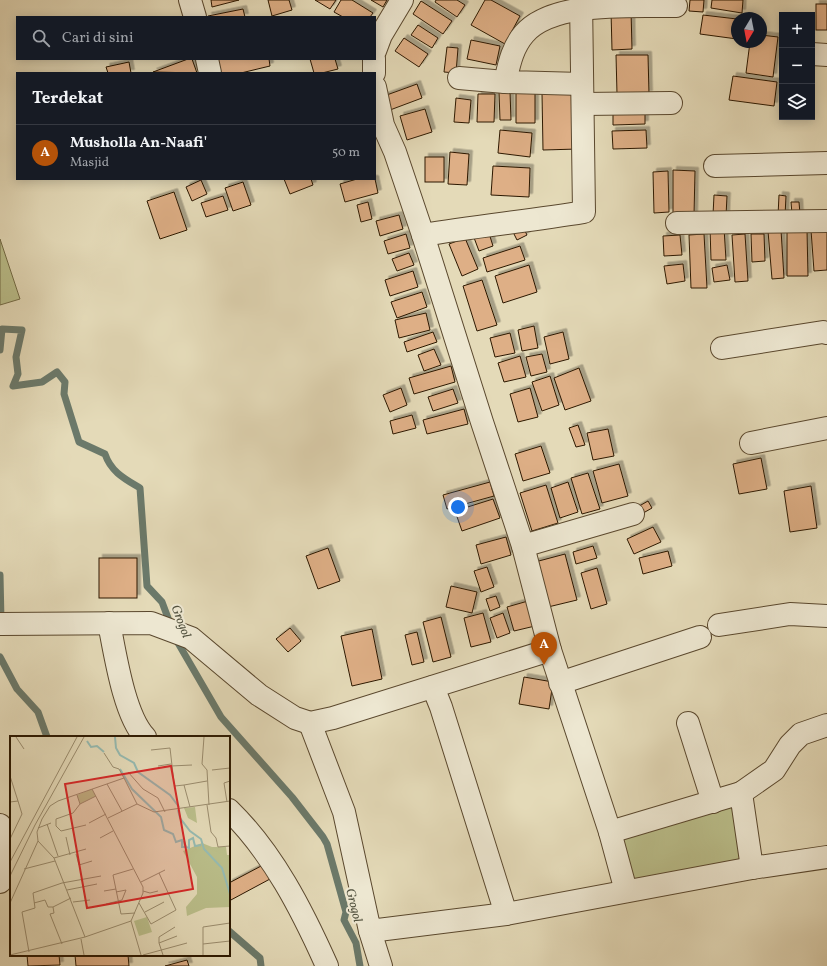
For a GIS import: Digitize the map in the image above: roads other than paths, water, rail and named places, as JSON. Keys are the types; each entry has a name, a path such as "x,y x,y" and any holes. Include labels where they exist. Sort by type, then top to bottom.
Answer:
{"street":[{"path":"190,0 195,16"},
{"path":"376,48 381,35 402,0"},
{"path":"505,82 514,50 527,31 537,23 552,16 581,4 676,6"},
{"path":"423,235 473,226 542,219 584,212 581,4"},
{"path":"815,54 827,55"},
{"path":"207,60 210,72"},
{"path":"374,60 374,72"},
{"path":"459,78 505,82 583,94 671,103"},
{"path":"376,97 379,126 395,152 423,235 523,546 550,650 610,832 626,891"},
{"path":"715,166 827,163"},
{"path":"677,223 827,221"},
{"path":"722,348 822,332 827,333"},
{"path":"751,443 827,428"},
{"path":"523,546 632,514"},
{"path":"719,625 790,614 827,616"},
{"path":"109,623 117,663 132,717 144,736"},
{"path":"8,624 151,623 192,638 259,695 287,713 310,723 333,718 550,650"},
{"path":"560,683 700,637"},
{"path":"433,687 441,707 506,914"},
{"path":"688,722 713,802"},
{"path":"310,723 344,812 370,931 382,966"},
{"path":"610,832 741,793 774,770 790,745 801,734 827,725"},
{"path":"741,793 752,868"},
{"path":"230,811 245,826 271,861 307,922 327,966"},
{"path":"0,825 2,832 0,882"},
{"path":"370,931 506,914 752,868 827,857"}],"waterway":[{"name":"Grogol","path":"0,350 2,329 22,330 16,357 18,374 13,386 42,382 57,372 65,382 64,394 79,442 105,454 111,466 115,470 124,478 140,488 147,586 162,602 171,626"},
{"name":"Grogol","path":"0,575 1,621"},
{"name":"Grogol","path":"174,636 221,717 292,797 327,844 346,912 344,920 356,943 360,966"},
{"name":"Grogol","path":"0,657 17,689 38,712 47,736"},
{"name":"Grogol","path":"230,932 260,958 261,966"}],"place":[{"name":"Musholla An-Naafi'","path":"544,665"}]}
